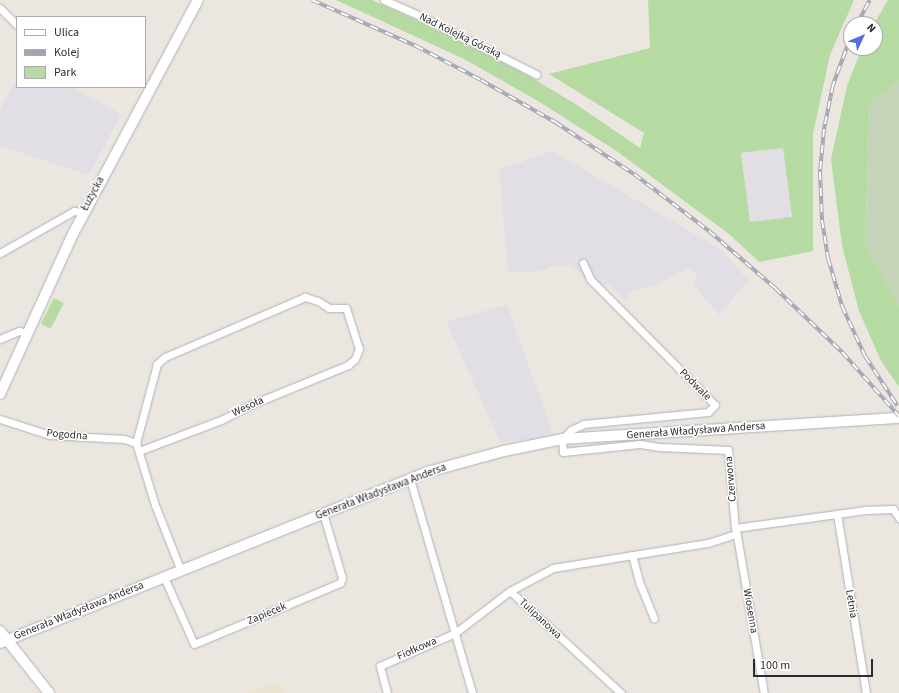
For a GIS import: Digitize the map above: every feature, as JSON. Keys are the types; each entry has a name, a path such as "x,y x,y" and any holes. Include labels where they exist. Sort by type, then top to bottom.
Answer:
{"street":[{"name":"Łużycka","path":"0,394 2,383 84,212 148,88 198,0"},
{"name":"Nad Kolejką Górską","path":"384,0 423,17 536,74"},
{"path":"0,8 16,24"},
{"path":"1,251 74,211 84,212"},
{"name":"Podwale","path":"562,439 571,430 584,424 708,412 715,405 590,279 583,263"},
{"name":"Wesoła","path":"136,443 157,364 165,357 305,297 318,301 329,308 346,308 359,349 355,359 348,365 250,404 221,420 139,451"},
{"path":"0,339 19,331 26,333"},
{"name":"Generała Władysława Andersa","path":"4,641 431,471 504,451 562,439 899,418"},
{"name":"Pogodna","path":"0,419 50,435 124,439 136,443"},
{"name":"Czerwona","path":"562,439 564,452 640,444 660,447 728,450 736,531"},
{"path":"136,443 155,504 181,571"},
{"path":"410,479 472,693"},
{"path":"510,591 553,568 708,543 736,531 866,510 893,510 899,518"},
{"name":"Zapiecek","path":"164,577 194,644 340,583 342,578 323,513"},
{"name":"Letnia","path":"836,514 866,693"},
{"name":"Wiosenna","path":"736,531 764,693"},
{"path":"632,555 640,584 654,618"},
{"name":"Tulipanowa","path":"455,633 510,591 621,693"},
{"path":"0,631 4,641 49,693"},
{"name":"Fiołkowa","path":"387,693 380,666 455,633"}],"shaded area":[{"path":"16,81 16,88 73,88 121,114 89,175 0,146 0,109"},
{"path":"783,148 792,217 750,223 741,153"},
{"path":"552,151 719,248 748,280 719,315 694,285 697,276 688,268 658,284 634,290 624,300 608,284 600,286 592,285 572,266 555,265 540,271 508,273 499,170"},
{"path":"507,305 553,433 533,439 500,442 446,321"},
{"path":"279,681 284,693 246,693"}],"green space":[{"path":"336,0 372,0 445,33 529,76 577,105 640,148 644,133 549,74 650,48 648,0 854,0 847,16 843,16 843,25 830,55 813,134 813,251 759,262 729,234 618,152 538,101 464,59","holes":["783,148 792,217 750,222 741,153"]},
{"path":"888,0 899,0 899,81 870,103 865,243 899,305 899,387 881,361 859,311 842,246 831,159 847,86 859,56 883,56 883,16 879,16"},
{"path":"899,81 899,305 865,243 870,103"},
{"path":"54,298 64,303 51,329 41,324"}],"railway":[{"path":"312,0 416,46 481,80 555,122 634,174 709,231 775,288 842,352 899,416"},
{"path":"861,16 870,0"},
{"path":"844,56 833,85 824,129 820,172 822,220 828,258 842,306 865,356 897,405"}]}
